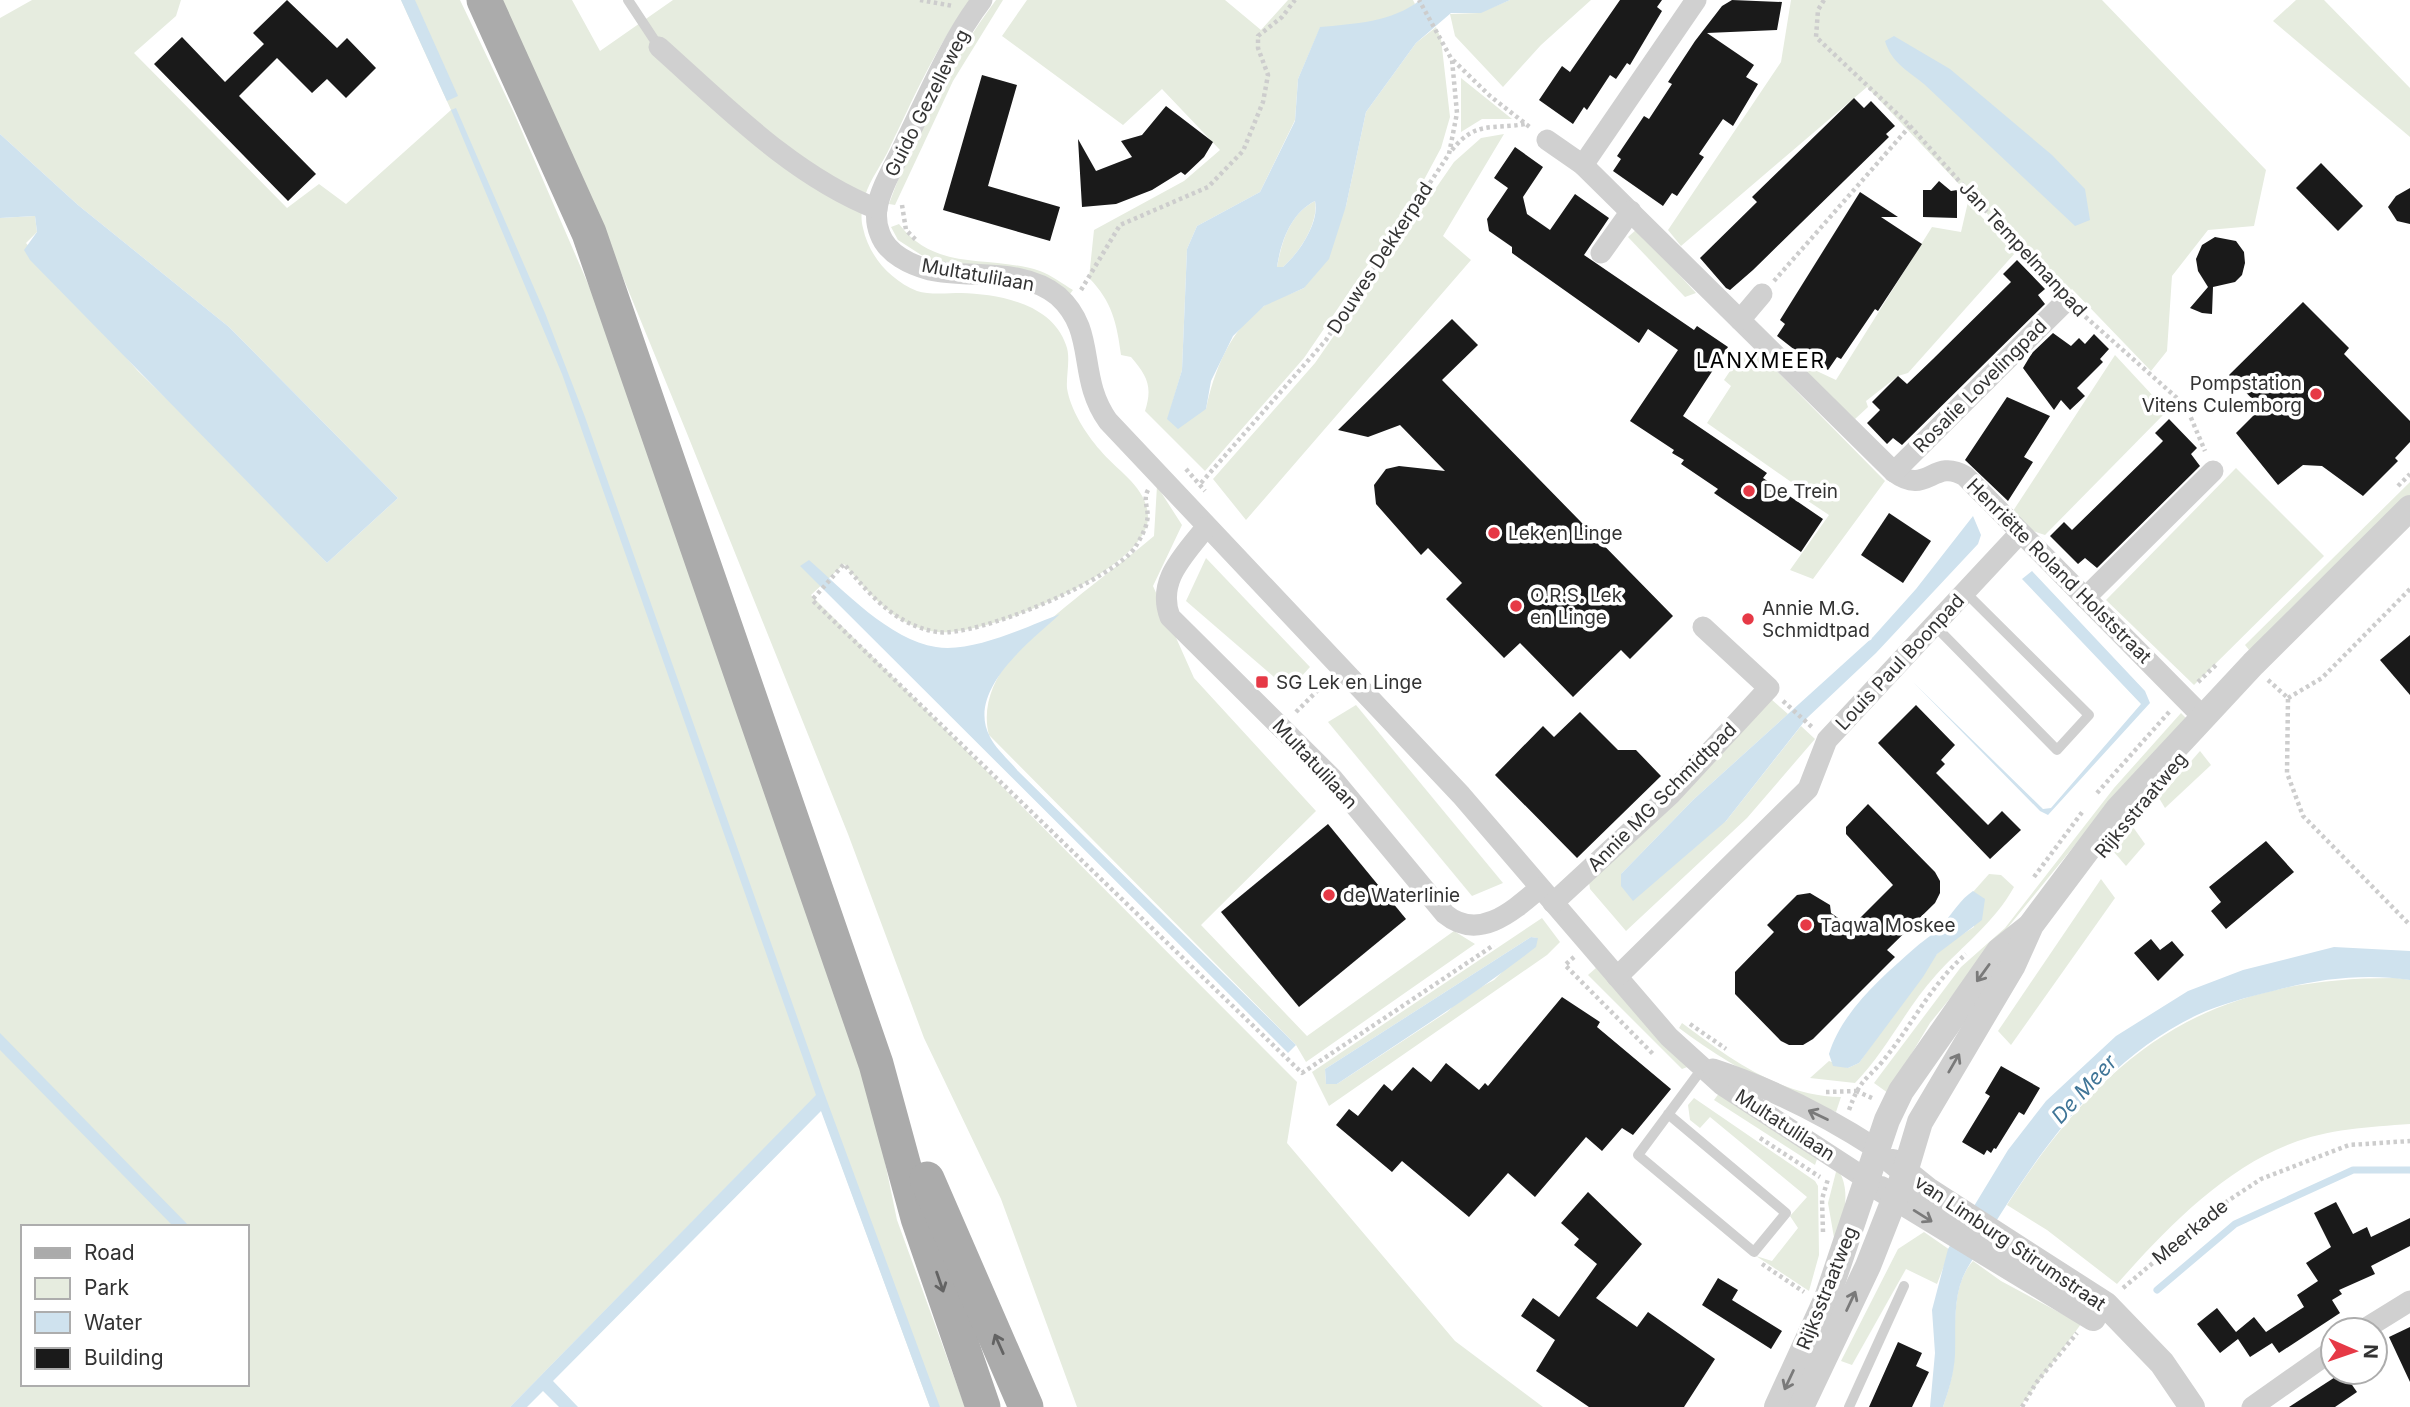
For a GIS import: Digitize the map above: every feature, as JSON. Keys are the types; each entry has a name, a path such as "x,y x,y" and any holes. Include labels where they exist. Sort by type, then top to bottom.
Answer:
{"main road":[{"path":"484,0 589,233 876,1064 918,1218 983,1407"},
{"path":"876,1064 1026,1407"}],"street":[{"path":"1583,164 1696,0"},
{"name":"Guido Gezelleweg","path":"877,209 884,186 926,99 979,4"},
{"path":"660,47 736,117 804,168 857,201 877,209"},
{"path":"1547,140 1583,164 1894,472"},
{"name":"Multatulilaan","path":"877,209 879,233 886,246 900,257 930,270 1038,283 1070,309 1083,332 1088,380 1095,402 1108,421 1461,795 1669,1037 1722,1084 1868,1180"},
{"path":"1601,253 1631,211"},
{"path":"1740,320 1762,294"},
{"name":"Rosalie Lovelingpad","path":"1894,472 2066,301"},
{"name":"Henriëtte Roland Holststraat","path":"1894,472 1913,482 1921,482 1942,470 1956,471 2203,717"},
{"path":"2085,598 2213,471"},
{"name":"Rijksstraatweg","path":"1801,1407 1868,1266 1905,1172 1920,1122 2013,965 2031,925 2118,808 2253,664 2410,508"},
{"name":"Multatulilaan","path":"1206,527 1168,577 1166,605 1178,626 1333,779 1454,922 1475,927 1490,923 1546,895"},
{"name":"Louis Paul Boonpad","path":"1617,977 1808,789 1827,740 2020,534"},
{"path":"1703,627 1774,693"},
{"name":"Annie MG Schmidtpad","path":"1546,895 1670,794 1774,693"},
{"name":"Rijksstraatweg","path":"1777,1407 1827,1298 1892,1109 1930,1046 1999,951 2031,925"},
{"name":"Multatulilaan","path":"1704,1066 1756,1084 1844,1128 1877,1149"},
{"name":"van Limburg Stirumstraat","path":"1877,1149 1905,1172 1955,1222"},
{"name":"van Limburg Stirumstraat","path":"1868,1180 1895,1198 1955,1222 2099,1312 2162,1363 2192,1407"},
{"path":"2385,1316 2410,1301"},
{"name":"van Limburg Stirumstraat","path":"2099,1312 2175,1407"},
{"path":"2252,1407 2319,1360"}],"lane":[{"path":"628,0 660,47"},
{"path":"1934,625 2057,750 2089,715 1965,592"},
{"path":"1668,1114 1786,1213 1754,1252 1638,1155 1668,1114 1704,1066"},
{"path":"1849,1407 1904,1286"}],"path":[{"path":"920,0 979,4"},
{"path":"1070,309 1120,225 1208,187 1243,151 1264,102 1268,75 1258,48 1258,36 1282,17 1295,0"},
{"name":"Douwes Dekkerpad","path":"1201,484 1326,340 1449,154 1457,113 1452,60 1419,0"},
{"name":"Jan Tempelmanpad","path":"1824,0 1818,10 1816,37 1910,126 2066,301 2186,406 2213,471"},
{"path":"1452,60 1490,96 1547,140"},
{"path":"1449,154 1460,140 1481,128 1526,124"},
{"path":"1762,294 1910,126"},
{"path":"1158,472 1144,496 1148,520 1135,548 1103,575 1046,603 989,624 939,633 899,620 873,598 844,564 812,600 1302,1073 1504,938"},
{"path":"2288,698 2322,678 2410,589"},
{"path":"2253,664 2288,698 2287,773 2303,816 2410,925"},
{"path":"1281,727 1339,668"},
{"path":"1774,693 1815,730"},
{"path":"1844,1128 1856,1091"},
{"name":"Meerkade","path":"2022,1407 2057,1356 2099,1312 2149,1264 2223,1204 2261,1179 2349,1145 2410,1141"},
{"path":"1824,1237 1822,1199 1834,1156"},
{"path":"1754,1252 1755,1259 1811,1297"}],"green space":[{"path":"32,0 181,0 176,16 134,53 287,208 319,184 346,204 451,110 401,0 460,0 514,113 595,300 860,1042 897,1220 965,1407 930,1407 816,1096 510,1407 0,1407 0,218 35,216 37,232 26,243 138,371 217,448 327,563 398,498 229,327 78,205 0,134 0,18"},
{"path":"502,0 572,0 600,51 673,0 971,0 937,53 867,190 862,216 866,238 882,266 917,291 976,294 1007,299 1036,310 1049,319 1066,345 1067,388 1075,413 1095,444 1138,489 1147,508 1148,519 1140,539 1120,559 1092,579 1024,612 960,631 938,632 909,624 885,608 844,564 811,595 1297,1082 1287,1143 1455,1341 1543,1407 1077,1407 1001,1199 924,1038 848,834 686,431 581,175"},
{"path":"996,0 1003,0 953,81 895,205 889,204 935,98 964,47"},
{"path":"1027,0 1225,0 1261,30 1288,0 1413,0 1415,4 1382,20 1320,28 1298,79 1295,120 1260,192 1197,226 1187,249 1182,370 1168,418 1206,409 1225,352 1242,326 1268,303 1304,288 1346,206 1366,112 1416,43 1436,27 1441,39 1450,117 1441,148 1418,191 1304,358 1205,471 1145,411 1148,388 1145,376 1131,357 1121,355 1118,333 1108,304 1089,278 1094,230 1184,181 1220,150 1162,89 1123,125 1002,36"},
{"path":"1510,0 1591,0 1541,45 1503,87 1455,36 1450,14 1479,13"},
{"path":"1791,0 2102,0 2266,170 2254,226 2208,230 2172,276 2167,351 2151,371 2072,289 2065,296 1867,87 1681,246 1668,230 1781,62"},
{"path":"2296,0 2324,0 2410,88 2410,137 2273,21"},
{"path":"1461,78 1512,119 1482,119 1461,132"},
{"path":"1504,134 1443,236 1471,260 1246,520 1213,479 1315,363 1454,162 1481,138"},
{"path":"1315,201 1314,219 1301,246 1283,267 1277,267 1293,220"},
{"path":"1968,202 2015,253 1908,373 1898,376 1866,401 1868,407 1855,419 1791,359 1836,380 1932,227 1961,232"},
{"path":"899,224 930,250 964,260 1040,271 1073,290 1070,294 929,260 898,240 891,227"},
{"path":"1637,229 1696,293 1685,297 1628,237"},
{"path":"1748,351 1756,351 1762,356 1885,481 1813,579 1790,570 1829,515 1808,501 1811,496 1707,423 1731,386 1724,380 1740,356"},
{"path":"2115,355 2167,411 2045,535 2024,528 2013,511"},
{"path":"2236,468 2324,556 2194,685 2106,600"},
{"path":"2410,482 2410,498 2254,656 2245,645"},
{"path":"1157,486 1182,525 1153,586 1194,678 1316,811 1201,925 1307,1036 1454,931 1475,944 1306,1062 1296,1045 989,735 987,715 990,696 998,677 1010,660 1060,611 1154,536"},
{"path":"1206,558 1310,667 1289,690 1186,601"},
{"path":"1771,699 1788,714 1693,800 1621,874 1726,821 1801,726 1815,739 1747,818 1626,931 1590,889 1589,882"},
{"path":"1356,705 1503,883 1472,896 1328,722"},
{"path":"2181,713 2187,719 2110,802 1930,1023 1888,1093 1874,1083 1961,967 2005,928 2114,788"},
{"path":"2200,751 2211,765 2165,808 2159,798"},
{"path":"2133,827 2145,844 2126,866 2114,852"},
{"path":"1989,874 2001,875 2014,887 2006,900 1988,923 1925,988 1877,1057 1855,1083 1810,1078 1829,1061 1848,1068 1859,1063 1934,957 1944,946 1974,927 1973,892"},
{"path":"2101,879 2115,898 2011,1045 1998,1031"},
{"path":"1542,918 1560,942 1547,955 1329,1106 1312,1072","holes":["1531,937 1537,938 1494,980 1463,997 1447,1012 1337,1084 1326,1084 1325,1069"]},
{"path":"1596,968 1690,1066 1682,1069 1588,975"},
{"path":"2397,978 2410,980 2410,1124 2349,1129 2319,1135 2265,1155 2218,1186 2174,1223 2117,1284 2047,1230 2007,1205 2045,1150 2083,1104 2124,1064 2168,1033 2216,1008 2270,991 2330,981"},
{"path":"1682,1023 1737,1062 1777,1083 1819,1095 1841,1097 1836,1112 1794,1096 1735,1066 1679,1028"},
{"path":"1720,1092 1818,1156 1815,1165 1714,1100"},
{"path":"1694,1098 1815,1181 1818,1186 1819,1255 1809,1291 1756,1256 1772,1261 1798,1228 1790,1216 1807,1197 1710,1117 1700,1128 1690,1120 1688,1105"},
{"path":"1837,1168 1845,1187 1845,1197 1836,1249 1828,1203"},
{"path":"1924,1232 1950,1250 1937,1284 1906,1269 1852,1365 1841,1361 1898,1249"},
{"path":"1973,1261 2001,1281 2081,1324 2020,1407 1943,1407 1953,1369 1957,1299 1965,1272"}],"water":[{"path":"401,0 415,0 458,96 447,101"},
{"path":"1420,0 1510,0 1481,13 1451,13 1416,43 1366,112 1346,206 1329,259 1304,288 1264,306 1233,336 1211,381 1206,409 1178,429 1167,419 1182,370 1187,249 1197,226 1260,192 1295,121 1298,79 1320,27 1372,21","holes":["1315,201 1316,209 1311,227 1301,246 1283,267 1277,267 1284,238 1293,220"]},
{"path":"1894,36 1950,69 2052,155 2085,189 2090,220 2075,226 1924,84 1901,66 1891,55 1885,41"},
{"path":"456,108 545,313 585,417 823,1090 940,1407 930,1407 821,1111 553,1381 578,1407 559,1407 543,1391 527,1407 510,1407 816,1095 562,374 451,110"},
{"path":"0,134 78,205 229,327 398,498 327,563 30,260 24,250 37,232 35,216 0,218"},
{"path":"1973,516 1981,535 1978,544 1876,653 1807,718 1726,821 1633,901 1621,886 1621,874 1693,800 1873,637 1916,589"},
{"path":"809,560 852,599 885,624 902,635 936,647 951,648 983,643 1060,614 1019,652 994,685 986,702 985,719 990,737 1018,771 1296,1045 1288,1053 800,566"},
{"path":"2032,571 2145,691 2150,703 2048,815 2040,811 1913,682 2043,809 2051,808 2141,704 2022,579"},
{"path":"1973,891 1985,899 1982,920 1937,954 1859,1063 1848,1068 1833,1066 1829,1054 1835,1038 1865,995 1941,926"},
{"path":"1531,937 1538,938 1536,947 1488,983 1337,1084 1326,1084 1325,1069"},
{"name":"De Meer","path":"2334,947 2410,951 2410,980 2358,977 2324,980 2254,996 2206,1011 2159,1036 2125,1062 2094,1091 2065,1124 2013,1194 1963,1277 1957,1299 1951,1381 1943,1407 1930,1407 1935,1353 1932,1310 1948,1249 2008,1150 2046,1101 2116,1036 2188,991 2243,970"},
{"path":"0,1033 188,1225 172,1225 0,1050"}],"building":[{"path":"287,0 337,48 347,38 376,68 346,98 327,79 312,93 277,58 239,96 316,174 288,201 154,64 182,37 225,82 264,44 253,33"},
{"path":"1620,0 1662,0 1657,7 1662,11 1630,65 1627,63 1616,79 1610,75 1587,110 1584,107 1573,124 1539,100 1562,66 1570,72"},
{"path":"1732,0 1782,2 1777,30 1707,33 1754,65 1746,77 1758,84 1733,126 1723,119 1699,154 1704,157 1677,196 1672,193 1663,206 1613,171 1621,159 1617,156 1644,116 1649,119 1672,84 1668,82 1695,41 1722,6"},
{"path":"982,75 1017,85 988,186 1060,207 1050,241 943,210"},
{"path":"1854,98 1864,108 1871,101 1895,126 1886,134 1889,137 1753,270 1730,290 1726,288 1700,258 1757,202 1752,197"},
{"path":"1166,106 1213,142 1204,157 1185,175 1181,172 1152,190 1116,204 1082,207 1078,139 1096,171 1132,157 1121,141 1142,135"},
{"path":"1515,147 1543,167 1523,197 1527,214 1550,230 1575,194 1609,218 1584,255 1694,330 1697,326 1728,347 1683,416 1767,473 1763,478 1823,519 1801,552 1714,493 1718,489 1681,464 1684,460 1672,453 1674,450 1630,421 1678,350 1648,329 1639,343 1512,253 1512,247 1489,231 1487,219 1508,188 1494,178"},
{"path":"2321,163 2363,206 2338,231 2296,188"},
{"path":"1939,181 1951,191 1957,190 1957,218 1923,217 1923,190 1931,190"},
{"path":"2410,188 2410,224 2397,221 2388,207 2396,196"},
{"path":"1860,192 1898,217 1881,217 1922,244 1878,311 1875,309 1841,359 1837,357 1828,370 1816,362 1814,365 1777,336 1785,324 1780,320"},
{"path":"2215,237 2236,241 2244,252 2245,263 2242,275 2235,282 2213,287 2212,314 2202,313 2190,308 2208,287 2198,271 2196,259 2202,245"},
{"path":"2017,260 2045,289 2038,295 2045,304 1902,445 1893,438 1887,444 1867,423 1880,410 1872,402 1898,376 1907,384 1933,359 2011,282 2003,274"},
{"name":"Pompstation Vitens Culemborg","path":"2303,302 2349,348 2344,354 2410,421 2410,442 2395,458 2398,461 2363,496 2322,466 2303,465 2278,485 2236,433 2261,408 2229,375"},
{"path":"1452,319 1478,345 1442,380 1673,616 1630,659 1621,650 1573,697 1520,643 1504,658 1446,599 1462,583 1428,548 1421,555 1376,504 1374,485 1386,469 1399,466 1445,471 1400,425 1368,437 1338,430"},
{"path":"2053,333 2071,346 2079,338 2085,344 2094,334 2109,349 2100,359 2103,362 2077,388 2085,396 2070,410 2061,400 2054,410 2023,368 2032,353"},
{"path":"2007,397 2050,416 2024,457 2033,462 2008,501 1965,460"},
{"path":"2169,419 2197,448 2191,454 2200,466 2097,568 2085,558 2078,564 2050,536 2064,522 2072,530 2151,453 2163,441 2155,433"},
{"path":"1889,513 1931,541 1903,583 1861,555"},
{"path":"2410,635 2410,695 2380,660"},
{"path":"1916,705 1955,745 1941,760 1945,764 1936,773 1988,825 2002,811 2021,830 1990,859 1878,743"},
{"path":"1580,712 1618,750 1636,750 1661,776 1577,858 1495,775 1543,726 1554,737"},
{"name":"Taqwa Moskee","path":"1868,804 1935,872 1940,881 1940,893 1935,903 1887,950 1895,957 1813,1039 1803,1045 1789,1045 1781,1041 1735,994 1735,972 1774,932 1767,925 1797,895 1810,893 1830,905 1831,913 1851,927 1893,885 1846,834 1846,827"},
{"path":"1328,824 1406,919 1299,1007 1221,912"},
{"path":"2266,841 2294,872 2226,929 2211,911 2221,902 2209,887"},
{"path":"2151,939 2160,950 2172,941 2184,955 2158,981 2134,953"},
{"path":"1562,997 1600,1022 1597,1027 1671,1089 1633,1135 1622,1128 1602,1151 1586,1137 1535,1197 1508,1173 1469,1217 1402,1161 1392,1172 1336,1125 1349,1109 1358,1116 1384,1084 1392,1091 1413,1067 1431,1082 1446,1063 1479,1090 1485,1083 1488,1086"},
{"path":"2001,1066 2040,1088 2024,1115 2019,1112 1996,1149 1991,1153 1987,1150 1984,1155 1962,1142 1990,1096 1985,1093"},
{"path":"1588,1192 1642,1244 1596,1298 1637,1327 1648,1312 1715,1359 1684,1407 1589,1407 1536,1371 1555,1340 1521,1316 1533,1298 1559,1317 1597,1264 1574,1245 1579,1239 1561,1223"},
{"path":"2336,1202 2353,1234 2367,1227 2371,1237 2410,1218 2410,1246 2371,1266 2375,1274 2339,1290 2342,1294 2332,1300 2340,1313 2335,1316 2319,1316 2319,1327 2279,1353 2272,1343 2250,1357 2238,1339 2220,1353 2197,1324 2217,1308 2236,1332 2254,1317 2266,1332 2304,1307 2297,1295 2318,1281 2306,1263 2331,1247 2314,1213"},
{"path":"1718,1278 1738,1290 1732,1300 1782,1331 1771,1349 1702,1305"},
{"path":"2410,1327 2410,1382 2389,1337"},
{"path":"1898,1342 1922,1353 1916,1366 1929,1372 1912,1407 1869,1407"},
{"path":"2321,1386 2353,1386 2357,1392 2335,1407 2289,1407"}],"waterway":[{"path":"2157,1290 2235,1224 2353,1170 2410,1170"}],"place":[{"name":"Pompstation Vitens Culemborg","path":"2316,394"},
{"name":"De Trein","path":"1749,491"},
{"name":"Lek en Linge","path":"1494,533"},
{"name":"O.R.S. Lek en Linge","path":"1516,606"},
{"name":"Annie M.G. Schmidtpad","path":"1748,619"},
{"name":"SG Lek en Linge","path":"1262,682"},
{"name":"de Waterlinie","path":"1329,895"},
{"name":"Taqwa Moskee","path":"1806,925"}],"district":[{"name":"LANXMEER","path":"1761,360"}]}
